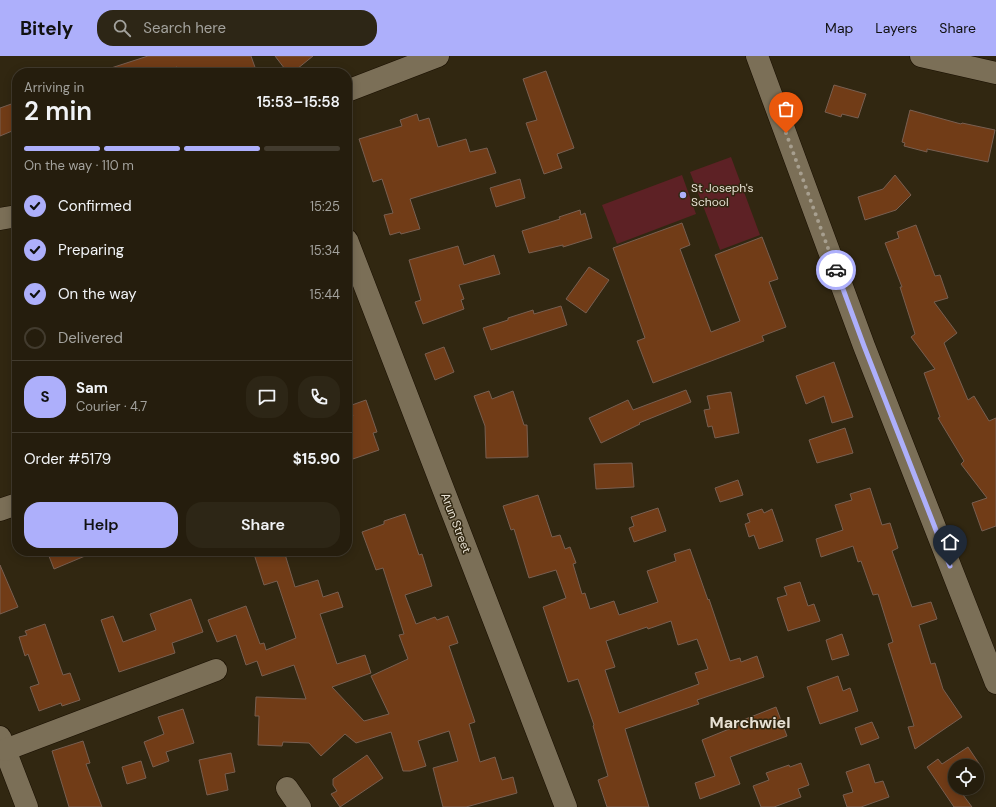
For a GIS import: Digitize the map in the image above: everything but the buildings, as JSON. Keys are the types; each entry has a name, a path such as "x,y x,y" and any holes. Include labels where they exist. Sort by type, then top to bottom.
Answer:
{"street":[{"path":"352,89 438,56"},
{"path":"756,56 864,346 996,683"},
{"path":"921,56 996,73"},
{"path":"0,219 12,217"},
{"name":"Arun Street","path":"352,253 565,807"},
{"path":"0,510 12,506"},
{"path":"27,807 3,743 216,670"},
{"path":"287,788 300,807"}],"shaded area":[{"path":"731,157 760,235 720,250 690,172"},
{"path":"682,175 696,214 617,244 602,205"}],"way so far":[{"path":"786,133 836,270"}],"place":[{"name":"St Joseph's School","path":"683,195"}],"district":[{"name":"Marchwiel","path":"750,722"}],"route":[{"path":"836,270 950,566"}]}
